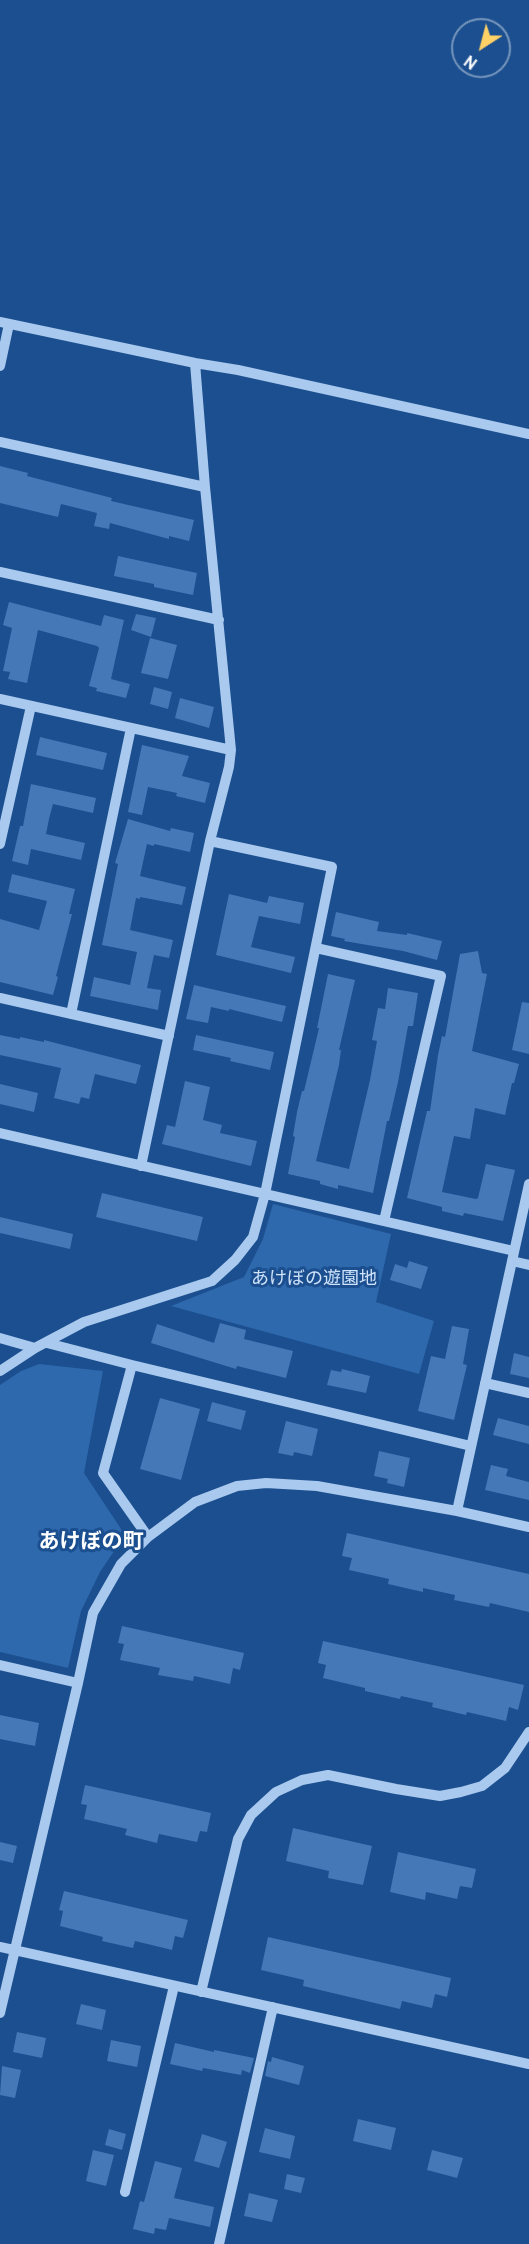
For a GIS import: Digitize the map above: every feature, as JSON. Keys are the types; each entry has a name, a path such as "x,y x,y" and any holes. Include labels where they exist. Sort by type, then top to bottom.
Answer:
{"street":[{"path":"0,366 4,323 238,370 529,434"},
{"path":"141,1166 231,750 195,363"},
{"path":"0,442 205,488"},
{"path":"0,572 219,620"},
{"path":"0,699 231,750"},
{"path":"0,844 31,706"},
{"path":"71,1014 131,728"},
{"path":"0,1371 35,1348 84,1322 212,1281 235,1260 253,1237 265,1194 332,867 210,841"},
{"path":"316,948 441,976 384,1221"},
{"path":"0,998 169,1036"},
{"path":"0,1133 384,1221 513,1256 529,1265"},
{"path":"457,1510 529,1184"},
{"path":"0,1338 35,1348"},
{"path":"47,1343 471,1446"},
{"path":"132,1365 103,1473 148,1537"},
{"path":"485,1383 529,1393"},
{"path":"0,2013 93,1613 121,1564 148,1537 195,1502 237,1486 266,1484 317,1486 457,1510 529,1527"},
{"path":"0,1665 78,1683"},
{"path":"201,1992 238,1839 251,1815 276,1792 302,1780 328,1775 440,1796 461,1792 482,1786 505,1768 529,1732"},
{"path":"0,1947 529,2064"},
{"path":"126,2192 174,1986"},
{"path":"219,2244 273,2007"}],"green space":[{"name":"あけぼの遊園地","path":"273,1204 391,1234 376,1302 434,1321 419,1374 171,1306 244,1277 263,1239"},
{"path":"39,1364 103,1371 84,1473 125,1535 100,1572 81,1611 68,1668 0,1652 0,1385 21,1371"}],"building":[{"path":"0,466 28,473 27,476 112,498 111,501 194,520 189,541 169,536 169,539 110,523 109,529 94,526 97,513 61,504 58,517 0,503"},
{"path":"118,556 197,573 193,595 114,576"},
{"path":"9,602 101,626 104,615 124,620 111,679 130,684 126,698 96,691 97,688 89,686 99,648 97,646 38,630 27,683 8,679 10,672 3,671 12,628 3,625"},
{"path":"136,614 156,618 151,637 131,630"},
{"path":"150,638 177,645 168,679 141,673"},
{"path":"154,687 172,692 168,709 150,704"},
{"path":"180,698 214,707 209,728 175,718"},
{"path":"40,737 107,753 103,770 36,755"},
{"path":"142,745 189,756 182,776 210,783 205,803 176,796 177,793 148,787 142,815 128,812"},
{"path":"31,784 96,798 93,813 53,804 49,819 46,834 85,843 81,860 31,849 28,865 12,861 20,826 23,826"},
{"path":"128,819 170,831 171,828 194,833 190,852 147,844 140,876 186,887 182,905 136,898 130,930 173,940 169,958 154,955 147,988 161,990 158,1010 90,996 94,977 130,985 137,952 102,945 118,864 115,863"},
{"path":"12,874 75,889 69,914 72,914 53,995 0,982 0,919 39,930 47,901 8,892"},
{"path":"229,894 267,903 269,896 304,903 300,924 259,916 251,947 295,957 291,973 216,955"},
{"path":"336,912 379,922 377,931 407,935 407,933 442,941 437,960 403,951 344,941 345,939 331,936"},
{"path":"478,951 482,973 487,974 472,1051 519,1064 505,1115 475,1108 470,1139 454,1136 442,1192 476,1199 486,1164 515,1170 503,1221 442,1211 442,1207 407,1198 427,1111 430,1111 438,1055 442,1036 445,1037 460,954"},
{"path":"328,974 355,980 339,1050 341,1050 339,1065 316,1161 349,1169 370,1080 377,1041 372,1040 378,1008 385,1009 388,988 418,993 413,1026 408,1026 373,1193 338,1185 338,1189 320,1184 320,1181 288,1174 297,1112 319,1028 317,1028"},
{"path":"194,985 286,1006 282,1022 211,1007 208,1023 186,1019"},
{"path":"522,1002 529,1003 529,1054 512,1050"},
{"path":"0,1035 44,1042 44,1040 141,1065 136,1084 95,1074 89,1099 81,1097 79,1104 54,1098 61,1068 0,1055"},
{"path":"196,1035 274,1052 270,1070 230,1061 231,1058 193,1050"},
{"path":"185,1081 210,1087 203,1120 222,1125 220,1133 257,1141 251,1166 162,1144 167,1125 175,1127"},
{"path":"0,1084 38,1093 34,1112 0,1104"},
{"path":"102,1193 203,1217 197,1241 96,1217"},
{"path":"0,1217 73,1234 70,1249 0,1233"},
{"path":"409,1261 428,1267 421,1289 390,1280 395,1264 407,1268"},
{"path":"220,1323 246,1330 244,1339 293,1351 286,1378 237,1366 236,1369 151,1343 157,1324 214,1343"},
{"path":"452,1326 469,1329 463,1364 467,1365 454,1420 418,1411 431,1356 445,1359"},
{"path":"514,1353 529,1357 529,1378 510,1374"},
{"path":"342,1369 370,1376 366,1393 327,1385 331,1370 341,1372"},
{"path":"160,1398 200,1409 181,1480 140,1469"},
{"path":"212,1402 246,1411 241,1430 207,1421"},
{"path":"498,1418 529,1426 529,1444 493,1435"},
{"path":"286,1421 318,1429 312,1456 294,1452 293,1456 278,1453"},
{"path":"379,1451 410,1458 404,1487 387,1483 388,1479 374,1476"},
{"path":"491,1465 508,1469 506,1476 529,1482 529,1500 485,1490"},
{"path":"347,1533 529,1574 529,1612 490,1603 489,1607 454,1600 455,1595 423,1588 423,1592 388,1584 389,1579 349,1570 352,1558 342,1556"},
{"path":"122,1626 244,1653 240,1670 233,1668 230,1684 194,1676 193,1681 158,1675 160,1668 120,1660 124,1644 118,1643"},
{"path":"323,1641 524,1685 518,1710 509,1707 506,1721 467,1712 466,1715 432,1707 433,1703 401,1696 400,1699 323,1678 326,1665 318,1663"},
{"path":"0,1715 39,1723 35,1746 0,1739"},
{"path":"85,1785 211,1813 207,1832 200,1831 197,1842 159,1834 157,1843 125,1835 127,1829 84,1819 87,1805 81,1804"},
{"path":"293,1828 372,1846 363,1885 328,1878 329,1871 286,1861"},
{"path":"0,1842 17,1846 13,1863 0,1860"},
{"path":"398,1852 476,1869 472,1888 460,1886 457,1899 426,1892 425,1900 390,1892"},
{"path":"64,1891 188,1920 183,1938 175,1936 172,1950 135,1941 133,1948 102,1941 103,1937 60,1926 63,1911 59,1910"},
{"path":"268,1937 451,1978 447,1997 435,1994 432,2008 402,2001 400,2009 303,1986 304,1980 261,1970"},
{"path":"81,2004 106,2010 102,2030 76,2024"},
{"path":"17,2032 46,2038 42,2058 13,2052"},
{"path":"111,2040 141,2046 137,2067 107,2061"},
{"path":"175,2043 254,2058 250,2073 242,2070 241,2075 203,2068 202,2071 170,2064"},
{"path":"272,2057 304,2066 299,2085 265,2076 268,2061 271,2062"},
{"path":"2,2066 21,2070 15,2098 0,2095"},
{"path":"358,2119 396,2128 391,2150 353,2141"},
{"path":"265,2128 295,2136 290,2159 259,2152"},
{"path":"109,2129 126,2134 122,2150 105,2145"},
{"path":"202,2134 227,2142 219,2168 194,2161"},
{"path":"93,2150 114,2155 106,2186 86,2181"},
{"path":"432,2150 463,2158 457,2178 427,2170"},
{"path":"155,2161 182,2168 174,2198 214,2207 210,2227 169,2218 166,2230 155,2228 154,2234 133,2229 140,2201 144,2202"},
{"path":"287,2174 305,2178 301,2193 284,2189"},
{"path":"249,2193 278,2200 272,2222 244,2216"}],"district":[{"name":"あけぼの町","path":"91,1544"}]}
